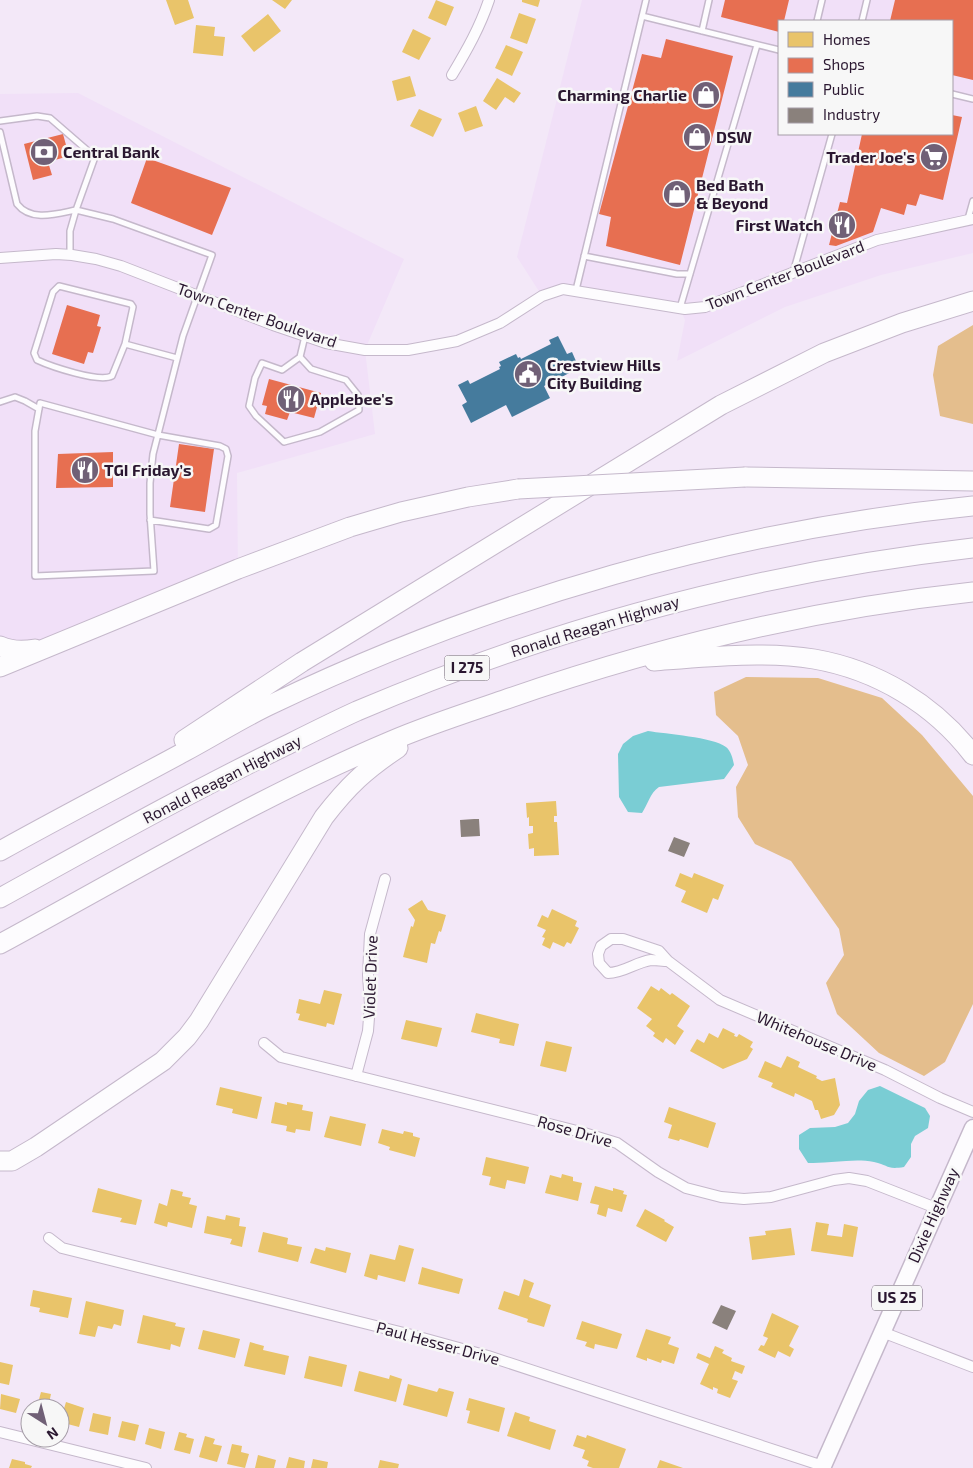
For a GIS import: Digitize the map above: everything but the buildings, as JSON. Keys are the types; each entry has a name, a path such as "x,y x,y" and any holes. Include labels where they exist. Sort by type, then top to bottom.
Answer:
{"highway":[{"path":"88,803 302,662 721,405 824,353 902,323 973,301"},
{"path":"0,667 238,569 350,527 468,497 518,488 745,477 973,481"},
{"name":"I 275","path":"0,851 269,706 395,650 504,609 562,590 698,552 844,522 973,506"},
{"name":"Ronald Reagan Highway","path":"0,898 183,797 258,759 354,713 408,690 506,653 591,626 698,596 767,580 866,561 973,548"},
{"path":"0,944 295,785 391,741 437,723 574,675 680,645 803,617 933,596 973,592"},
{"path":"0,646 13,650 28,650 56,644"},
{"path":"618,663 746,656 814,659 844,666 880,679 905,693 935,715 953,732 973,756"},
{"path":"0,1177 6,1161 163,1061 175,1051 199,1021 310,837 341,795 371,766 437,723"}],"main road":[{"name":"Dixie Highway","path":"823,1467 973,1128"}],"street":[{"path":"452,74 473,41 489,0"},
{"name":"Town Center Boulevard","path":"0,258 56,254 96,259 121,266 326,343 365,350 408,350 457,341 500,323 542,296 563,289 680,308 705,306 877,240 971,219"},
{"name":"Violet Drive","path":"356,1076 368,1031 370,934 385,879"},
{"name":"Whitehouse Drive","path":"668,961 652,960 636,964 618,973 608,973 599,963 598,954 601,946 611,940 623,939 659,952 668,961 720,1000 885,1070 940,1098 973,1112"},
{"name":"Rose Drive","path":"264,1043 281,1057 581,1132 617,1143 658,1172 686,1188 714,1196 744,1199 771,1197 834,1180 849,1178 867,1181 936,1208"},
{"name":"Paul Hesser Drive","path":"49,1238 62,1248 408,1334 488,1356 823,1467"},
{"path":"882,1332 973,1367"},
{"path":"0,1432 146,1468"}],"lane":[{"path":"576,290 646,0"},
{"path":"702,31 710,0"},
{"path":"817,20 822,0"},
{"path":"862,20 867,0"},
{"path":"642,16 778,50"},
{"path":"680,308 756,45"},
{"path":"953,94 973,99"},
{"path":"0,121 37,116 50,118 95,156 70,231 70,255"},
{"path":"0,132 17,204 22,210 29,213 48,215 76,210 113,219 212,255 196,295 177,358 158,435 153,454 150,484 150,520 154,571 35,576 35,431 40,403 158,435 220,446 226,450 228,456 216,525 209,529 150,520"},
{"path":"793,273 832,135"},
{"name":"Town Center Boulevard","path":"971,219 973,201"},
{"path":"584,256 677,274 690,274"},
{"path":"59,286 131,304 133,307 125,344 114,373 108,378 50,366 37,360 34,353 53,292 59,286"},
{"path":"300,357 311,369 346,380 358,396 360,410 320,432 284,442 256,416 249,406 255,378 262,363 282,370 300,357 305,335"},
{"path":"125,344 177,358"},
{"path":"0,402 15,397 39,410"}],"shaded area":[{"path":"582,0 973,0 973,253 881,275 785,307 677,361 685,320 680,308 576,290 542,296 517,257"},
{"path":"78,93 404,259 365,350 375,434 237,473 238,569 56,644 0,646 0,94"},
{"path":"973,325 973,424 940,416 933,375 938,346"},
{"path":"746,677 818,678 882,698 922,735 973,796 973,1004 945,1062 924,1076 879,1053 837,1014 826,983 844,955 839,929 791,861 755,844 738,817 736,787 748,765 738,736 716,715 714,692"}],"water":[{"path":"648,731 700,738 720,744 729,751 734,765 724,779 659,787 651,795 642,813 628,812 619,797 618,754 623,744 633,736"},
{"path":"880,1086 925,1108 930,1116 928,1128 915,1136 911,1144 911,1157 904,1167 891,1168 879,1163 866,1161 808,1163 799,1149 799,1135 810,1128 835,1127 848,1123 855,1114 859,1101 868,1090"}],"place":[{"name":"Charming Charlie","path":"706,95"},
{"name":"DSW","path":"697,137"},
{"name":"Central Bank","path":"44,152"},
{"name":"Trader Joe's","path":"934,157"},
{"name":"Bed Bath & Beyond","path":"677,194"},
{"name":"First Watch","path":"842,225"},
{"name":"Crestview Hills City Building","path":"528,374"},
{"name":"Applebee's","path":"291,399"},
{"name":"TGI Friday’s","path":"85,470"}]}
